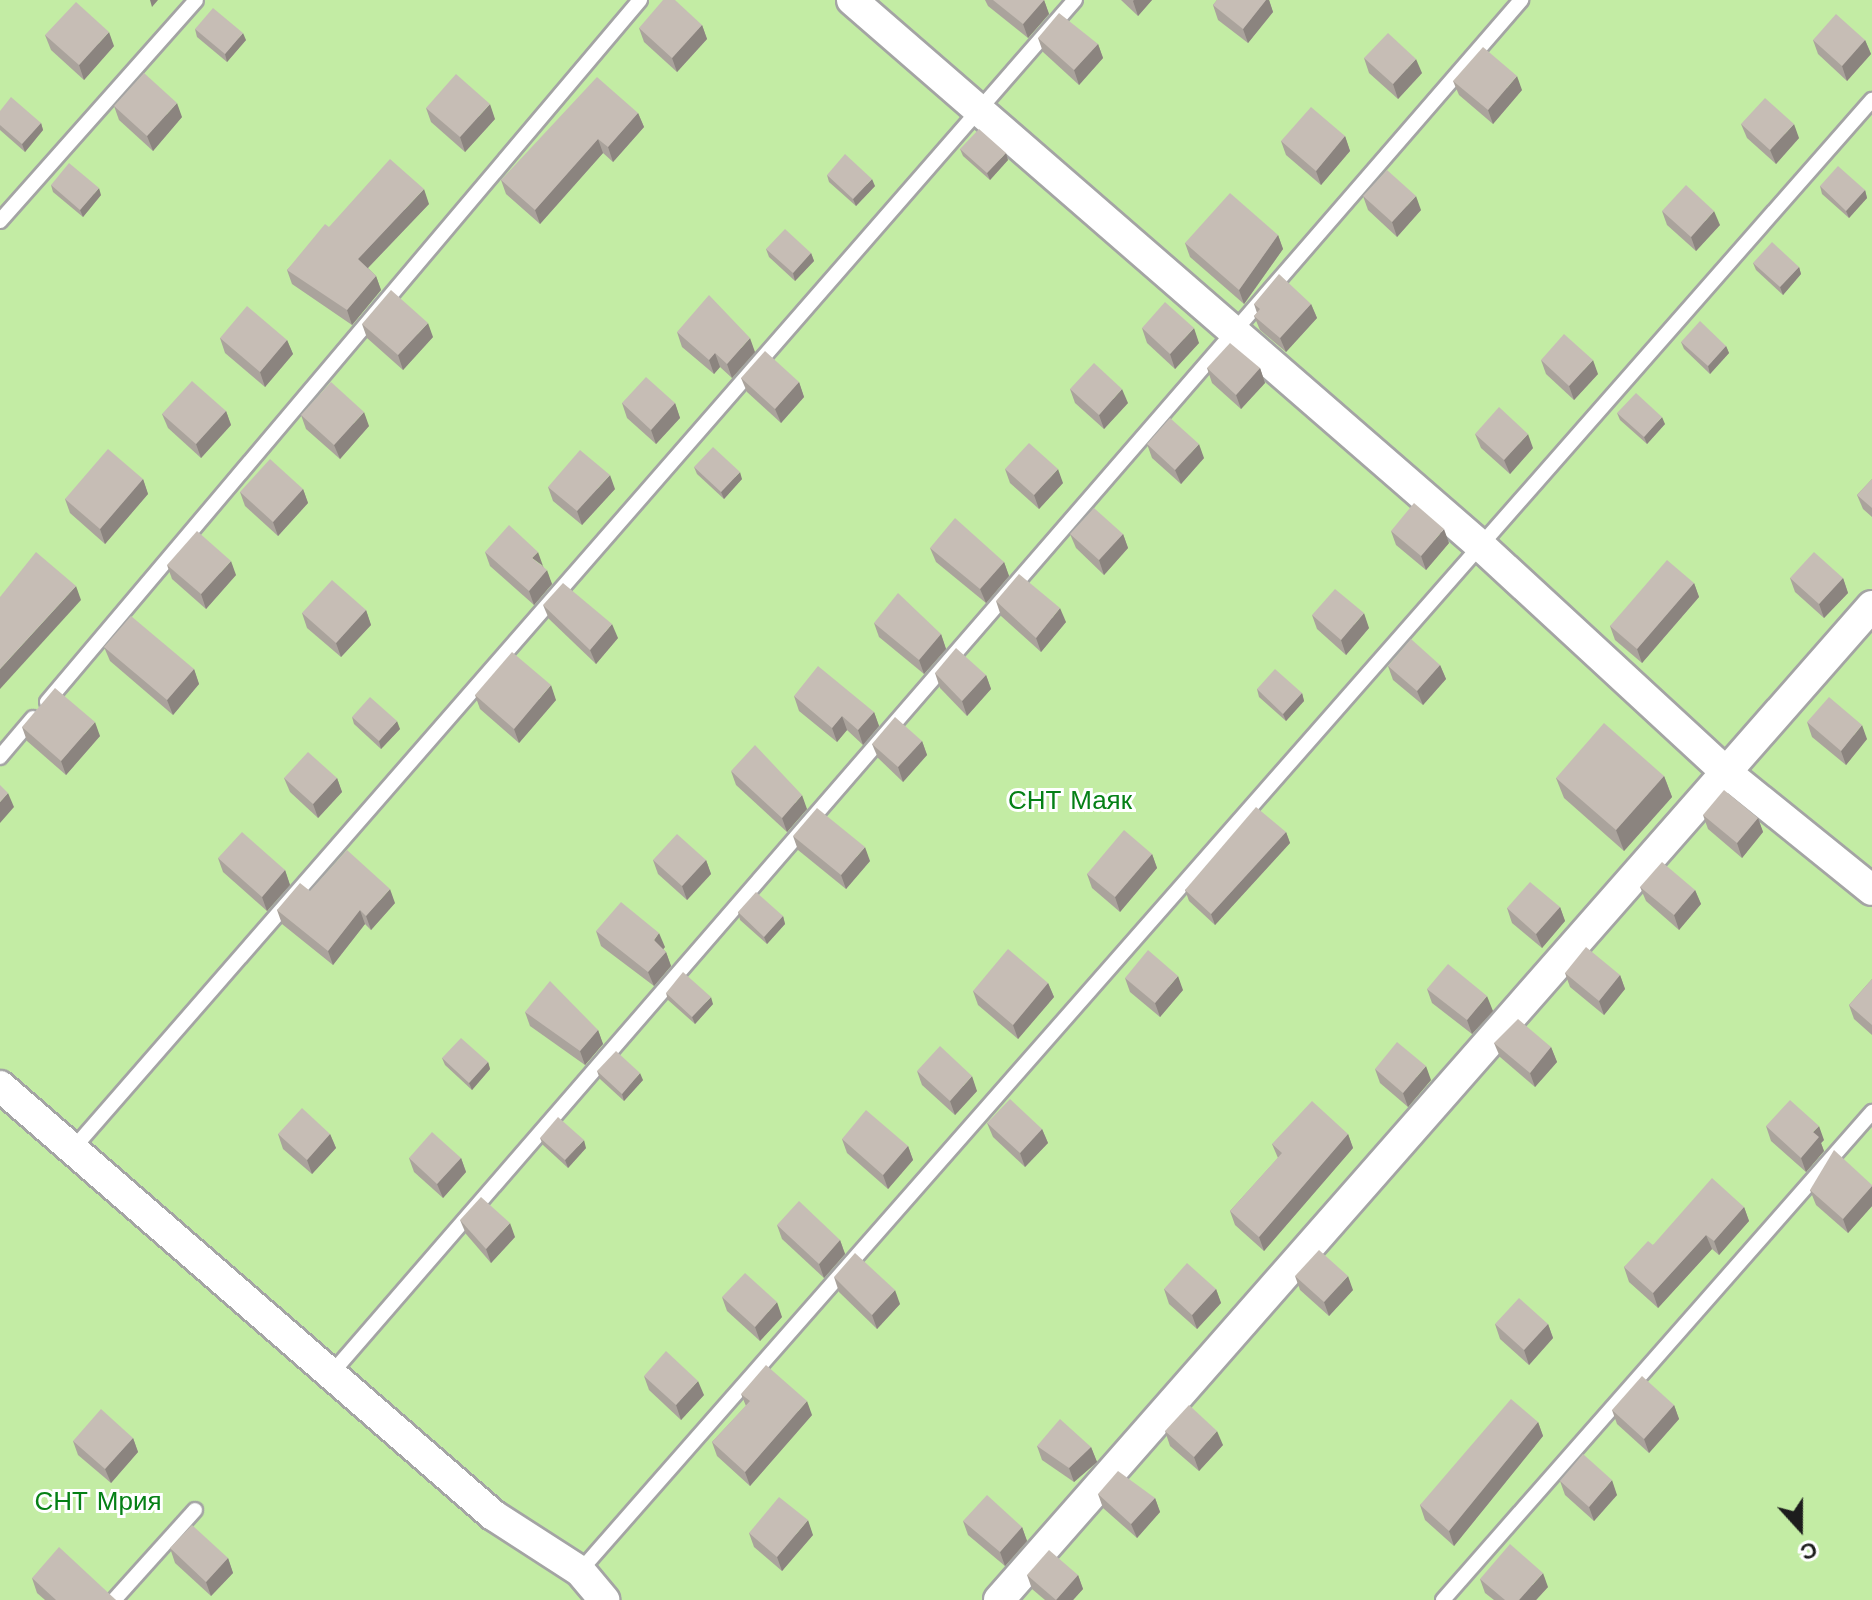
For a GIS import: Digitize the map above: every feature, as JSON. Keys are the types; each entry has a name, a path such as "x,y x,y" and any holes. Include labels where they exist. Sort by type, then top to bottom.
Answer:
{"street":[{"path":"852,0 1481,546 1727,773 1872,890"},
{"path":"999,1600 1872,606"},
{"path":"0,1086 493,1515 580,1571 604,1600"}],"lane":[{"path":"0,221 196,0"},
{"path":"0,757 640,0"},
{"path":"72,1151 1075,0"},
{"path":"331,1374 1232,329 1521,0"},
{"path":"580,1571 1872,100"},
{"path":"1443,1600 1872,1112"},
{"path":"114,1600 195,1510"}],"green space":[{"name":"СНТ Маяк","path":"0,0 1872,0 1872,1600 0,1600"}],"building":[{"path":"663,0 675,0 702,25 672,58 639,28"},
{"path":"993,0 1044,0 1023,24"},
{"path":"1217,0 1266,0 1243,29 1213,5"},
{"path":"76,2 109,32 79,65 45,35"},
{"path":"213,8 243,33 225,54 195,29"},
{"path":"1059,13 1098,44 1074,70 1038,38"},
{"path":"1836,14 1865,40 1842,66 1813,40"},
{"path":"1388,33 1416,59 1393,84 1364,58"},
{"path":"1483,47 1517,76 1488,110 1453,81"},
{"path":"144,73 177,103 147,136 114,106"},
{"path":"456,74 490,104 460,137 426,108"},
{"path":"597,77 638,113 608,147 598,139 535,210 501,180"},
{"path":"11,97 41,123 22,144 0,125 0,111"},
{"path":"1765,98 1794,124 1770,150 1741,124"},
{"path":"1311,107 1345,136 1316,171 1281,141"},
{"path":"979,129 1006,153 987,173 960,149"},
{"path":"845,154 872,179 853,199 827,175"},
{"path":"390,159 424,189 358,259 376,276 347,310 287,270 325,224 329,227"},
{"path":"69,163 99,188 80,210 51,185"},
{"path":"1838,166 1865,190 1846,211 1820,186"},
{"path":"1387,170 1416,196 1392,222 1363,196"},
{"path":"1686,185 1714,211 1691,237 1662,211"},
{"path":"1230,193 1278,235 1239,290 1185,243"},
{"path":"785,229 811,253 793,273 766,249"},
{"path":"1772,242 1799,267 1780,287 1753,263"},
{"path":"1279,274 1311,304 1280,338 1254,316 1260,309 1254,304"},
{"path":"391,290 428,323 398,355 362,324"},
{"path":"709,295 750,338 727,364 715,353 709,360 677,332"},
{"path":"1165,302 1194,328 1170,354 1142,328"},
{"path":"247,306 287,340 260,372 220,338"},
{"path":"1700,321 1726,346 1708,366 1681,342"},
{"path":"1564,334 1593,360 1569,386 1541,360"},
{"path":"1230,343 1260,368 1236,395 1207,368"},
{"path":"765,351 799,382 775,409 741,378"},
{"path":"1094,363 1122,389 1099,415 1070,389"},
{"path":"646,377 675,403 651,430 622,403"},
{"path":"192,381 226,411 196,444 162,414"},
{"path":"331,382 364,412 334,445 301,415"},
{"path":"1636,393 1662,417 1644,437 1617,413"},
{"path":"1499,407 1528,434 1504,460 1475,434"},
{"path":"1170,418 1199,444 1175,470 1147,444"},
{"path":"1029,443 1058,469 1034,495 1005,469"},
{"path":"713,447 740,472 721,492 694,467"},
{"path":"108,449 143,479 100,529 65,499"},
{"path":"580,450 610,475 577,511 548,487"},
{"path":"270,459 303,489 273,522 240,492"},
{"path":"1872,479 1872,508 1857,495"},
{"path":"1414,503 1444,529 1421,556 1391,531"},
{"path":"1094,508 1123,534 1099,560 1070,534"},
{"path":"955,518 1004,562 980,589 930,548"},
{"path":"509,525 538,552 532,558 547,570 529,591 485,552"},
{"path":"197,531 231,561 201,594 167,565"},
{"path":"36,552 76,586 0,669 0,597"},
{"path":"1814,552 1843,578 1819,604 1790,578"},
{"path":"1667,560 1694,583 1637,649 1610,626"},
{"path":"1019,574 1060,608 1036,638 996,601"},
{"path":"332,580 366,610 336,643 302,613"},
{"path":"563,583 612,624 590,650 543,605"},
{"path":"1335,589 1364,613 1341,640 1312,615"},
{"path":"898,593 941,634 919,660 874,623"},
{"path":"131,616 194,669 167,700 104,647"},
{"path":"1411,639 1440,665 1417,691 1388,666"},
{"path":"956,648 986,675 962,701 935,673"},
{"path":"512,652 551,685 514,729 475,695"},
{"path":"818,666 874,712 858,730 842,716 832,728 794,696"},
{"path":"1275,669 1302,693 1283,714 1257,689"},
{"path":"55,688 95,722 61,761 22,727"},
{"path":"370,697 397,721 379,741 352,717"},
{"path":"1829,697 1862,725 1841,751 1807,722"},
{"path":"895,717 922,741 898,767 872,744"},
{"path":"1604,723 1664,776 1616,830 1556,778"},
{"path":"755,745 802,795 782,818 731,771"},
{"path":"308,752 337,778 313,804 284,778"},
{"path":"0,785 8,793 0,802"},
{"path":"1724,790 1758,818 1737,843 1703,815"},
{"path":"1256,807 1286,832 1211,914 1185,890"},
{"path":"817,808 865,847 841,875 793,836"},
{"path":"1124,830 1152,854 1115,897 1087,874"},
{"path":"242,832 285,870 262,897 218,858"},
{"path":"677,834 706,860 682,886 653,860"},
{"path":"347,850 390,889 366,916 360,910 328,951 277,910 300,883 310,891"},
{"path":"1662,862 1695,890 1674,915 1640,887"},
{"path":"1530,882 1560,907 1536,934 1507,908"},
{"path":"756,892 783,916 764,937 738,912"},
{"path":"621,902 659,933 654,940 666,952 648,972 596,931"},
{"path":"1586,947 1620,975 1599,1001 1565,973"},
{"path":"1008,949 1048,983 1013,1025 973,991"},
{"path":"1148,950 1178,976 1155,1003 1125,978"},
{"path":"1448,964 1487,996 1467,1020 1427,989"},
{"path":"683,972 711,997 692,1017 666,993"},
{"path":"1872,979 1872,1025 1849,1005"},
{"path":"550,981 598,1030 580,1051 525,1012"},
{"path":"1518,1019 1551,1047 1530,1073 1494,1043"},
{"path":"461,1038 488,1062 469,1083 442,1058"},
{"path":"1397,1042 1426,1066 1403,1093 1375,1069"},
{"path":"940,1046 972,1076 950,1101 917,1071"},
{"path":"616,1051 640,1073 622,1094 597,1071"},
{"path":"1010,1099 1042,1129 1020,1153 987,1123"},
{"path":"1790,1100 1819,1126 1813,1132 1819,1137 1801,1158 1766,1126"},
{"path":"1312,1101 1348,1134 1259,1237 1230,1211 1282,1153 1272,1144"},
{"path":"302,1108 330,1134 307,1160 278,1134"},
{"path":"866,1110 908,1146 883,1175 842,1139"},
{"path":"558,1117 584,1140 565,1160 540,1138"},
{"path":"432,1132 461,1158 437,1184 409,1158"},
{"path":"1834,1150 1872,1185 1843,1219 1810,1190"},
{"path":"1712,1178 1744,1207 1714,1241 1706,1235 1653,1293 1624,1267 1648,1241 1653,1245"},
{"path":"481,1197 510,1223 486,1249 460,1220"},
{"path":"799,1201 840,1240 819,1264 777,1225"},
{"path":"1319,1250 1348,1276 1324,1302 1295,1276"},
{"path":"855,1253 895,1290 872,1315 834,1277"},
{"path":"1187,1263 1216,1289 1192,1315 1164,1289"},
{"path":"745,1273 777,1302 755,1327 722,1297"},
{"path":"1519,1298 1548,1324 1524,1350 1495,1324"},
{"path":"666,1351 698,1381 676,1405 644,1376"},
{"path":"766,1365 807,1401 745,1472 712,1442 750,1401 741,1394"},
{"path":"1642,1376 1674,1405 1644,1439 1612,1410"},
{"path":"1511,1399 1538,1422 1449,1531 1420,1505"},
{"path":"1189,1405 1217,1431 1194,1457 1165,1431"},
{"path":"101,1409 133,1438 105,1469 73,1441"},
{"path":"1060,1419 1091,1447 1069,1468 1037,1446"},
{"path":"1583,1454 1612,1480 1589,1507 1560,1481"},
{"path":"1118,1471 1155,1498 1131,1524 1098,1494"},
{"path":"987,1495 1022,1527 1000,1552 963,1521"},
{"path":"779,1497 808,1520 777,1557 749,1533"},
{"path":"192,1525 228,1558 206,1582 170,1548"},
{"path":"1510,1544 1543,1573 1519,1600 1505,1600 1480,1579"},
{"path":"59,1547 116,1600 56,1600 32,1578"},
{"path":"1049,1550 1078,1575 1056,1600 1027,1575"}],"park label":[{"name":"СНТ Мрия","path":"98,1502"}]}
